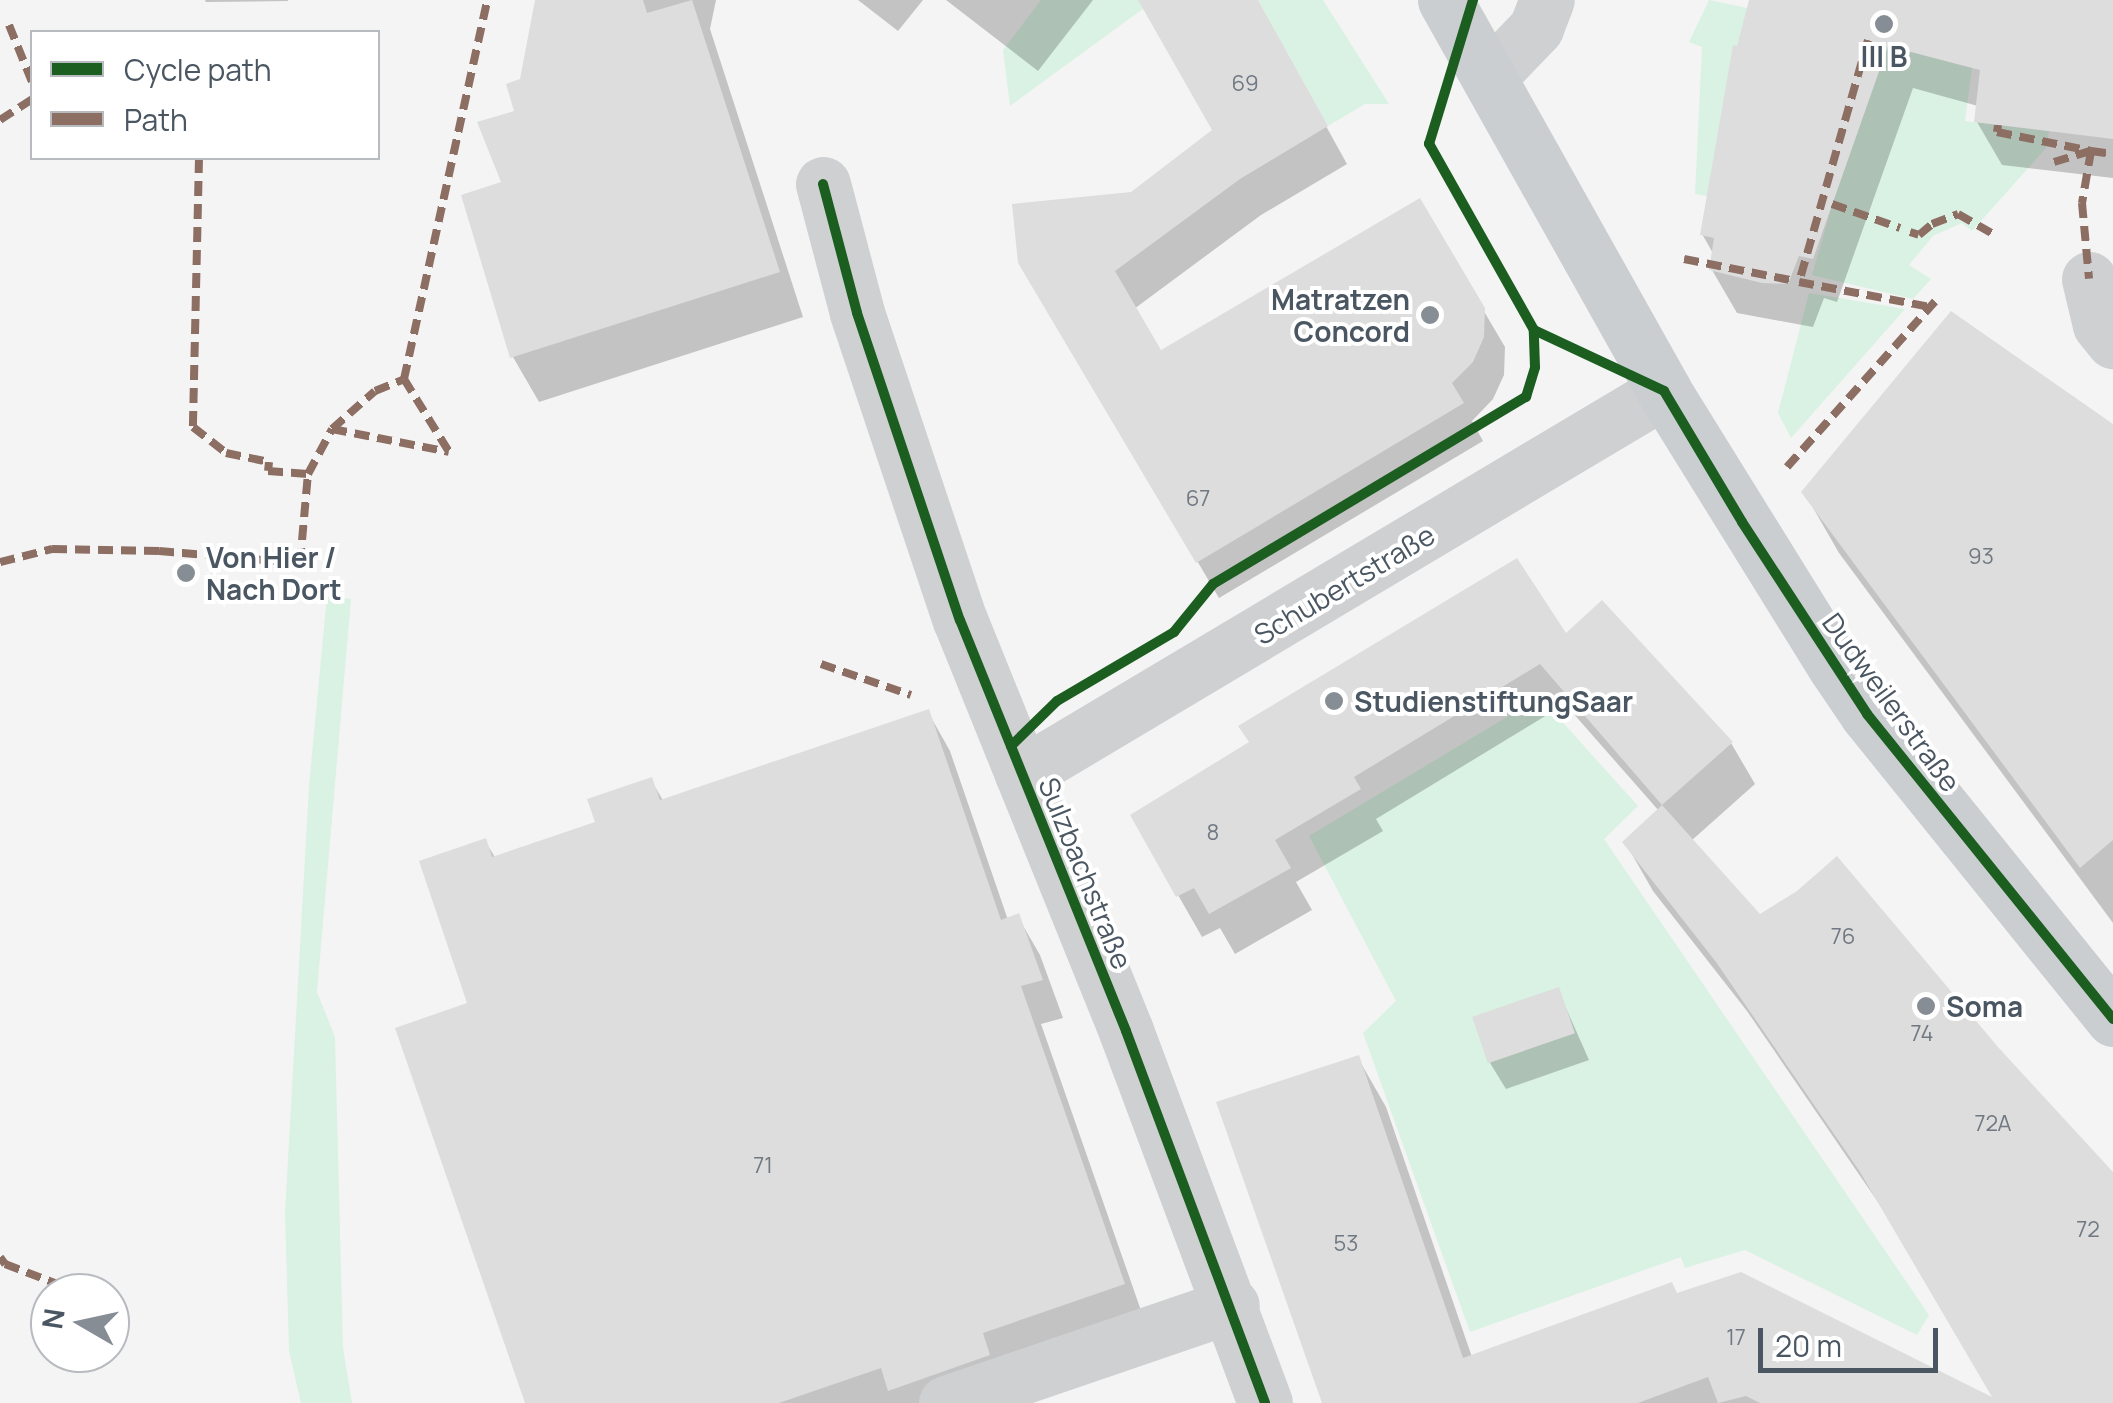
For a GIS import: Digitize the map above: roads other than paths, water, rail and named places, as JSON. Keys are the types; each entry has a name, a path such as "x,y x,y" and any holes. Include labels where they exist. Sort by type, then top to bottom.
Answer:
{"main road":[{"name":"Dudweilerstraße","path":"1444,0 1664,391 1742,522 1867,714 2113,1019"}],"street":[{"path":"1489,78 1536,28 1547,0"},
{"name":"Sulzbachstraße","path":"823,184 858,313 960,620 1232,1304 1265,1403"},
{"path":"2089,279 2100,325 2113,341"},
{"name":"Schubertstraße","path":"1022,774 1664,391"},
{"path":"946,1403 1232,1304"}],"place":[{"name":"III B","path":"1884,24"},
{"name":"Matratzen Concord","path":"1430,315"},
{"name":"Von Hier / Nach Dort","path":"186,573"},
{"name":"StudienstiftungSaar","path":"1334,701"},
{"name":"Soma","path":"1926,1006"}]}
